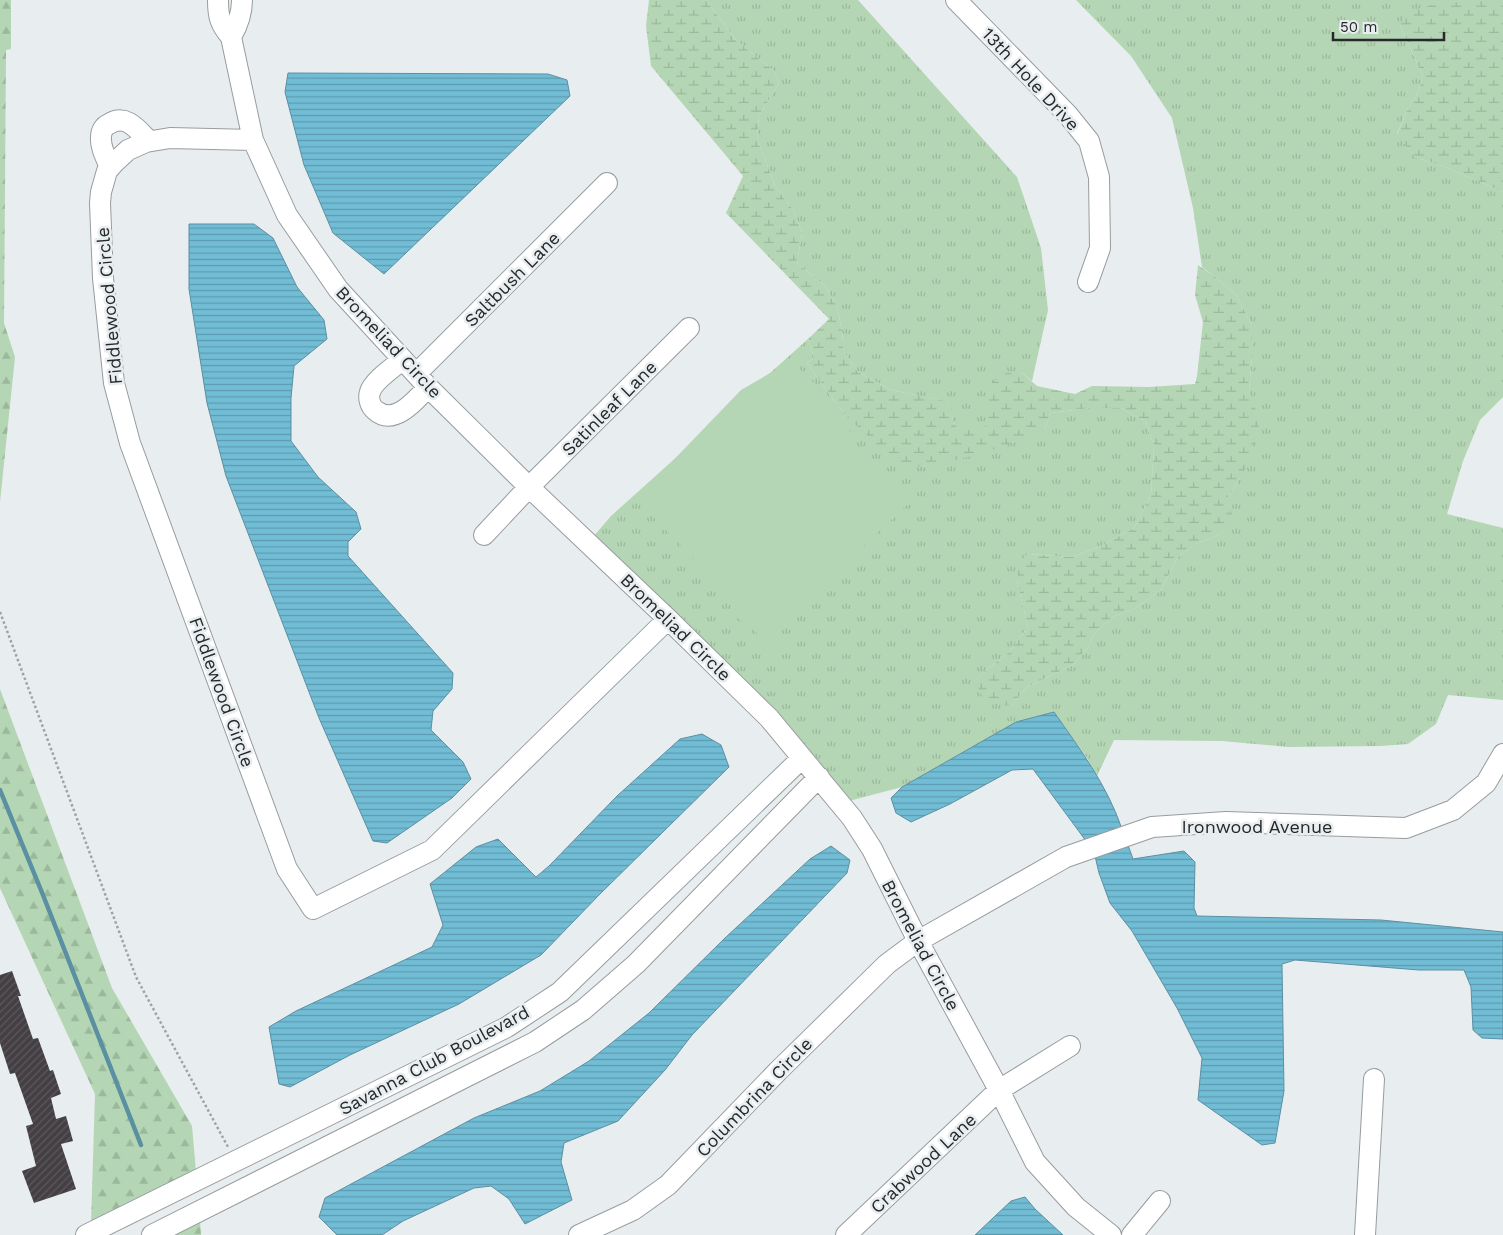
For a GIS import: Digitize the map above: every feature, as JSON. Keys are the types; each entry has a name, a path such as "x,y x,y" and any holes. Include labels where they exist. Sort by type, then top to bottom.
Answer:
{"street":[{"name":"Bromeliad Circle","path":"218,0 218,12 222,26 231,37 254,140 287,215 338,289 402,360 529,487 769,718 819,777 852,818 872,849 918,942 999,1090 1035,1162 1076,1208 1111,1235"},
{"path":"231,37 238,25 242,11 242,0"},
{"name":"13th Hole Drive","path":"956,0 1068,115 1089,141 1098,177 1100,248 1088,282"},
{"path":"110,167 100,138 101,132 109,123 116,120 127,121 138,128 148,141"},
{"name":"Fiddlewood Circle","path":"254,140 170,138 148,141 128,150 110,167 104,181 100,203 103,278 114,383 130,443 287,869 313,908 432,850 668,619"},
{"name":"Saltbush Lane","path":"402,360 370,392 371,407 377,412 394,415 403,411 422,380 608,184"},
{"name":"Satinleaf Lane","path":"484,535 529,487 689,328"},
{"name":"Ironwood Avenue","path":"918,942 1066,857 1152,827 1226,822 1406,828 1453,810 1486,783 1503,754"},
{"name":"Savanna Club Boulevard","path":"86,1235 507,1026 560,992 802,758"},
{"name":"Savanna Club Boulevard","path":"152,1235 535,1042 583,1010 636,964 819,777"},
{"name":"Columbrina Circle","path":"579,1235 633,1210 668,1185 778,1071 880,970 918,942"},
{"name":"Crabwood Lane","path":"846,1235 999,1090 1070,1046"},
{"path":"1365,1235 1374,1079"},
{"path":"1132,1235 1160,1201"}],"path":[{"path":"0,612 136,977 236,1162"}],"green space":[{"path":"0,0 11,0 11,49 6,50 4,323 15,357 0,502"},
{"path":"649,0 706,0 736,40 773,70 779,83 759,116 757,138 775,186 794,211 802,233 797,263 824,285 837,306 844,352 858,372 891,390 951,402 953,421 958,429 985,429 991,383 1008,372 1021,372 1037,386 1075,394 1092,386 1149,387 1195,384 1203,322 1195,295 1198,265 1236,295 1252,325 1249,390 1260,422 1248,463 1227,498 1232,515 1221,534 1196,544 1177,558 1161,590 1134,609 1112,617 1095,633 1087,649 1071,666 1027,687 1011,706 997,704 983,697 976,679 1009,652 1028,627 1017,581 1020,559 1028,554 1072,557 1101,546 1134,528 1151,495 1154,446 1146,422 1121,408 1089,408 1051,413 1043,432 1023,440 972,456 923,467 898,464 845,415 807,363 814,358 808,339 829,319 726,213 743,176 651,66 646,26"},
{"path":"706,0 858,0 1017,177 1041,248 1048,310 1032,381 1021,372 1008,372 985,429 958,429 953,421 950,402 891,390 858,372 844,352 837,306 824,285 797,263 802,233 794,211 775,186 757,138 759,116 779,83 773,70 736,40"},
{"path":"1076,0 1473,0 1464,3 1440,4 1400,26 1423,76 1417,95 1408,108 1397,134 1415,157 1445,167 1503,192 1503,397 1480,420 1463,461 1447,514 1503,528 1503,700 1448,695 1436,724 1408,744 1288,747 1222,741 1114,740 1097,776 1087,758 1054,712 1016,722 902,787 849,801 593,537 611,516 808,339 814,358 807,363 845,415 923,467 1043,432 1051,413 1089,408 1121,408 1146,422 1154,446 1151,495 1134,528 1101,546 1072,557 1028,554 1017,581 1028,627 1009,652 976,679 1011,706 1027,687 1071,666 1087,649 1095,633 1112,617 1134,609 1161,590 1177,558 1196,544 1221,534 1227,498 1240,479 1251,401 1249,390 1252,325 1236,295 1202,267 1193,208 1172,118 1131,56"},
{"path":"1473,0 1503,0 1503,192 1445,167 1415,157 1397,135 1408,108 1417,95 1423,76 1400,26 1405,14 1431,5"},
{"path":"791,361 838,405 849,428 858,458 914,498 810,597 778,634 782,646 773,650 763,648 759,635 734,616 729,595 636,499 741,390"},
{"path":"0,689 112,988 192,1126 196,1172 91,1224 95,1094 0,888"},
{"path":"200,1221 201,1235 171,1235"}],"water":[{"path":"288,73 548,74 567,80 570,96 384,274 333,233 304,165 285,92"},
{"path":"189,224 254,224 273,238 297,287 324,320 327,339 294,366 291,398 291,441 318,477 356,512 361,529 348,542 348,556 453,673 452,689 433,711 431,730 463,762 471,779 452,798 387,843 373,841 319,718 226,476 207,403 189,289"},
{"path":"1054,712 1101,782 1122,829 1086,841 1033,769 1012,770 950,804 911,822 896,813 891,798 902,787 1016,722"},
{"path":"702,734 721,745 729,767 541,955 459,1004 350,1055 290,1087 279,1084 269,1027 296,1011 432,947 443,925 430,884 476,847 498,839 536,877 617,796 680,739"},
{"path":"1128,845 1133,859 1184,851 1195,862 1194,908 1197,916 1381,920 1503,932 1503,1039 1482,1038 1473,1030 1471,987 1464,970 1419,970 1295,960 1282,964 1284,1091 1275,1143 1262,1145 1198,1100 1202,1058 1177,1008 1132,931 1110,903 1095,856"},
{"path":"831,846 850,860 847,873 692,1035 665,1070 618,1121 564,1143 561,1162 572,1200 525,1224 509,1199 491,1186 474,1188 403,1221 382,1235 337,1235 319,1217 325,1198 474,1118 540,1091 589,1061 649,1013 725,938 810,859"},
{"path":"1025,1197 1063,1235 975,1235 1011,1201"}],"building":[{"path":"12,971 21,996 18,996 33,1039 38,1038 50,1071 53,1070 61,1094 51,1098 56,1119 66,1116 73,1141 61,1144 76,1189 34,1203 22,1171 36,1166 26,1126 33,1124 15,1073 10,1074 0,1043 0,975"}],"waterway":[{"path":"0,790 141,1145"}]}
